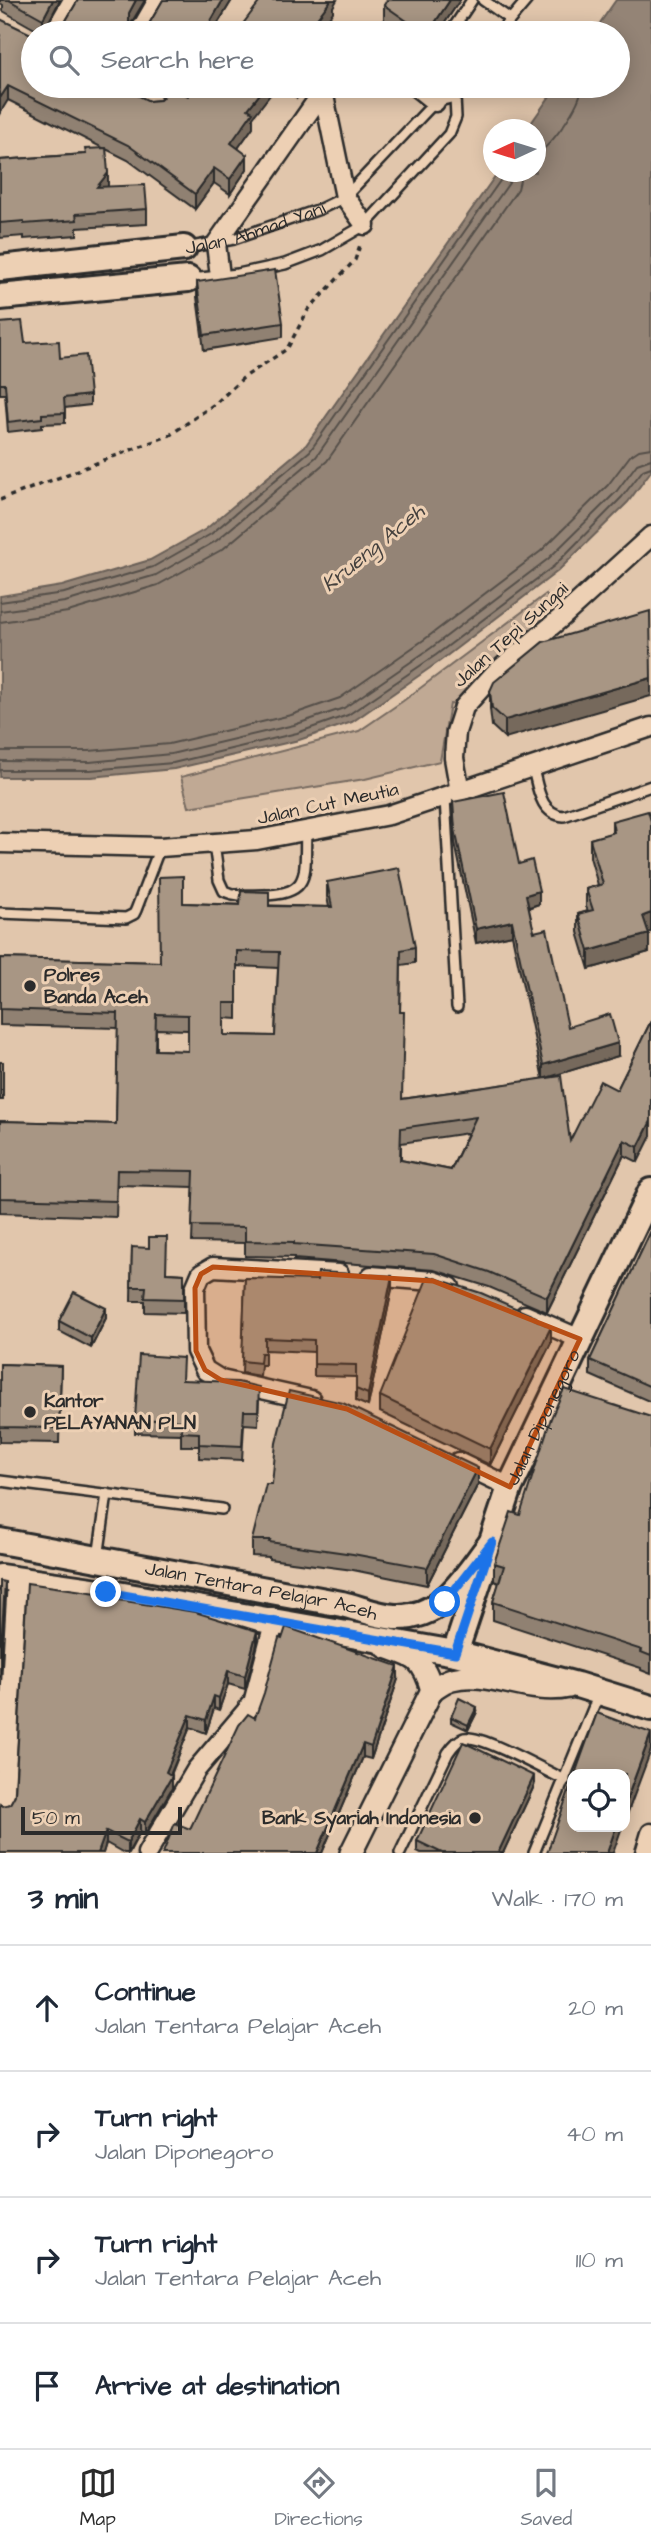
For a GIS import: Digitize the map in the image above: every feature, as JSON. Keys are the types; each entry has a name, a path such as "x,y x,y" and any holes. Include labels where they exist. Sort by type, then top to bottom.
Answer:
{"main road":[{"name":"Jalan Ahmad Yani","path":"0,268 184,248"},
{"path":"105,257 107,288"},
{"path":"0,297 188,279"},
{"name":"Jalan Diponegoro","path":"455,1653 510,1487 651,1191"},
{"name":"Jalan Tentara Pelajar Aceh","path":"0,1541 342,1604 392,1617 417,1616 445,1602 492,1542"},
{"name":"Jalan Tentara Pelajar Aceh","path":"8,1579 106,1592 455,1653 651,1708"}],"street":[{"path":"61,21 73,0"},
{"path":"146,21 158,0"},
{"path":"220,276 216,244 318,98"},
{"path":"327,98 345,197 365,225"},
{"path":"430,98 435,102"},
{"name":"Jalan Tepi Sungai","path":"453,795 456,732 464,707 493,675 651,536"},
{"name":"Jalan Cut Meutia","path":"0,843 160,847 257,840 388,815 651,728"},
{"path":"324,1403 221,1380 205,1370 196,1351 195,1288 201,1274 213,1267 381,1276 433,1282 472,1294"},
{"path":"509,1308 580,1339"},
{"path":"447,1457 510,1487"},
{"path":"4,1807 8,1579"},
{"path":"147,1853 196,1770 253,1703 274,1623"},
{"path":"336,1631 406,1654 418,1661 424,1667 432,1690"},
{"path":"351,1853 432,1690 453,1679 469,1677 538,1689 588,1689"},
{"path":"645,1853 651,1833"}],"lane":[{"path":"458,21 472,0"},
{"path":"484,0 510,19 527,0"},
{"path":"435,102 451,98"},
{"path":"188,279 285,264 322,250 365,225 449,134 456,117 455,98"},
{"name":"Jalan Ahmad Yani","path":"184,248 216,244 320,209 345,197 435,102"},
{"path":"533,765 545,808 554,816 564,816 651,786"},
{"path":"453,795 457,1007"},
{"path":"214,844 219,880 224,891 233,895 282,895 295,890 303,878 306,831"},
{"path":"0,913 126,918 136,910 160,847"},
{"path":"0,1480 222,1509"},
{"path":"98,1559 107,1494"},
{"path":"534,1853 565,1780 588,1689"},
{"path":"400,1853 449,1753 460,1740 466,1738 486,1742 565,1780"}],"path":[{"path":"0,500 170,435 216,402 243,378 287,349 309,310 355,260 365,225"}],"highlighted area":[{"path":"213,1267 433,1281 580,1339 510,1487 347,1409 221,1380 205,1370 196,1351 195,1288 201,1274"}],"shaded area":[{"path":"546,594 563,629 470,708 450,704 440,761 365,779 189,807 181,777 359,731"}],"water":[{"name":"Krueng Aceh","path":"616,0 651,0 651,471 628,502 558,571 440,661 352,722 299,740 174,769 91,777 0,777 0,596 62,586 150,560 206,529 306,445 491,182 546,182 546,119 534,119 549,98 630,98 630,21 601,21"}],"building":[{"path":"9,0 53,0 43,19"},
{"path":"78,0 136,0 129,13 129,21 66,21"},
{"path":"163,0 223,0 211,21 151,21"},
{"path":"261,0 331,0 315,21 245,21"},
{"path":"387,0 450,0 436,21 407,21 384,5"},
{"path":"0,19 21,29 21,92 8,86 0,98"},
{"path":"32,98 143,98 149,101 162,98 257,98 248,109 253,112 231,143 247,155 230,179 214,168 195,194 128,145"},
{"path":"106,148 108,173 97,187 145,185 147,209 76,214 77,220 0,223 0,160 86,154 85,149"},
{"path":"275,270 283,323 204,335 197,282"},
{"path":"22,321 25,343 59,341 60,358 86,355 90,395 64,398 65,413 42,414 42,418 8,422 5,384 0,384 0,323"},
{"path":"650,611 651,678 505,720 492,708 490,691 494,682 543,642"},
{"path":"504,792 519,864 532,860 539,891 526,895 534,932 547,929 568,1027 610,1014 618,1043 543,1065 512,921 476,929 455,829 453,802"},
{"path":"648,811 651,821 651,913 643,916 649,934 589,951 578,914 593,910 586,889 603,884 590,839 614,832 612,821"},
{"path":"399,868 415,947 401,950 400,1012 404,1012 402,1099 561,1076 570,1141 600,1081 617,1090 651,1021 651,1121 638,1147 624,1140 547,1297 489,1272 434,1254 294,1242 245,1241 245,1227 192,1226 194,1171 117,1170 116,1201 0,1198 0,1121 116,1124 118,1013 0,1009 0,958 160,962 159,877 183,876 183,903 240,905 241,891 269,892 269,906 332,907 327,882","holes":["237,951 279,952 275,1036 224,1035 224,1003 237,1003","156,1014 188,1015 188,1051 155,1050","476,1117 451,1170 400,1160 401,1128"]},
{"path":"0,1062 3,1062 3,1090 0,1090"},
{"path":"651,1231 651,1387 590,1360"},
{"path":"149,1237 167,1237 166,1273 184,1274 184,1299 145,1298 146,1287 131,1287 132,1247 149,1248"},
{"path":"318,1272 392,1276 368,1394 356,1389 356,1365 314,1364 314,1340 265,1338 265,1353 261,1353 260,1363 242,1361 245,1278 317,1280"},
{"path":"428,1276 481,1293 536,1317 535,1319 551,1327 490,1449 380,1396"},
{"path":"74,1292 106,1308 91,1338 59,1321"},
{"path":"139,1355 183,1358 182,1380 238,1382 259,1387 258,1411 244,1411 242,1446 199,1444 199,1433 181,1432 182,1421 135,1419"},
{"name":"Kantor PELAYANAN PLN","path":"0,1364 61,1366 59,1428 0,1427"},
{"path":"564,1389 651,1417 651,1656 641,1652 642,1650 493,1602 504,1566 494,1563 511,1512 520,1515 551,1418"},
{"path":"289,1391 343,1403 478,1468 427,1568 269,1542 270,1540 252,1540 266,1484 272,1484 276,1443"},
{"path":"0,1581 5,1582 0,1665"},
{"path":"27,1583 104,1594 119,1597 118,1600 195,1612 257,1631 245,1676 228,1671 219,1698 214,1696 206,1720 190,1715 166,1772 172,1776 145,1822 140,1819 128,1842 106,1831 98,1853 0,1853 0,1804 10,1804 15,1795"},
{"path":"286,1627 398,1666 371,1747 363,1744 317,1853 163,1853 175,1823 190,1829 239,1725 248,1714 255,1718 279,1638 282,1639"},
{"path":"459,1698 477,1707 468,1725 451,1717"},
{"path":"597,1713 651,1733 630,1790 630,1769 577,1769"},
{"name":"Bank Syariah Indonesia","path":"463,1742 534,1776 498,1853 442,1853 417,1841"},
{"path":"567,1796 567,1832 614,1832 607,1853 547,1853"}],"place":[{"name":"Polres Banda Aceh","path":"30,986"},
{"name":"Kantor PELAYANAN PLN","path":"30,1412"},
{"name":"Bank Syariah Indonesia","path":"475,1818"}],"route":[{"path":"106,1592 455,1653 492,1542 445,1602"}]}
